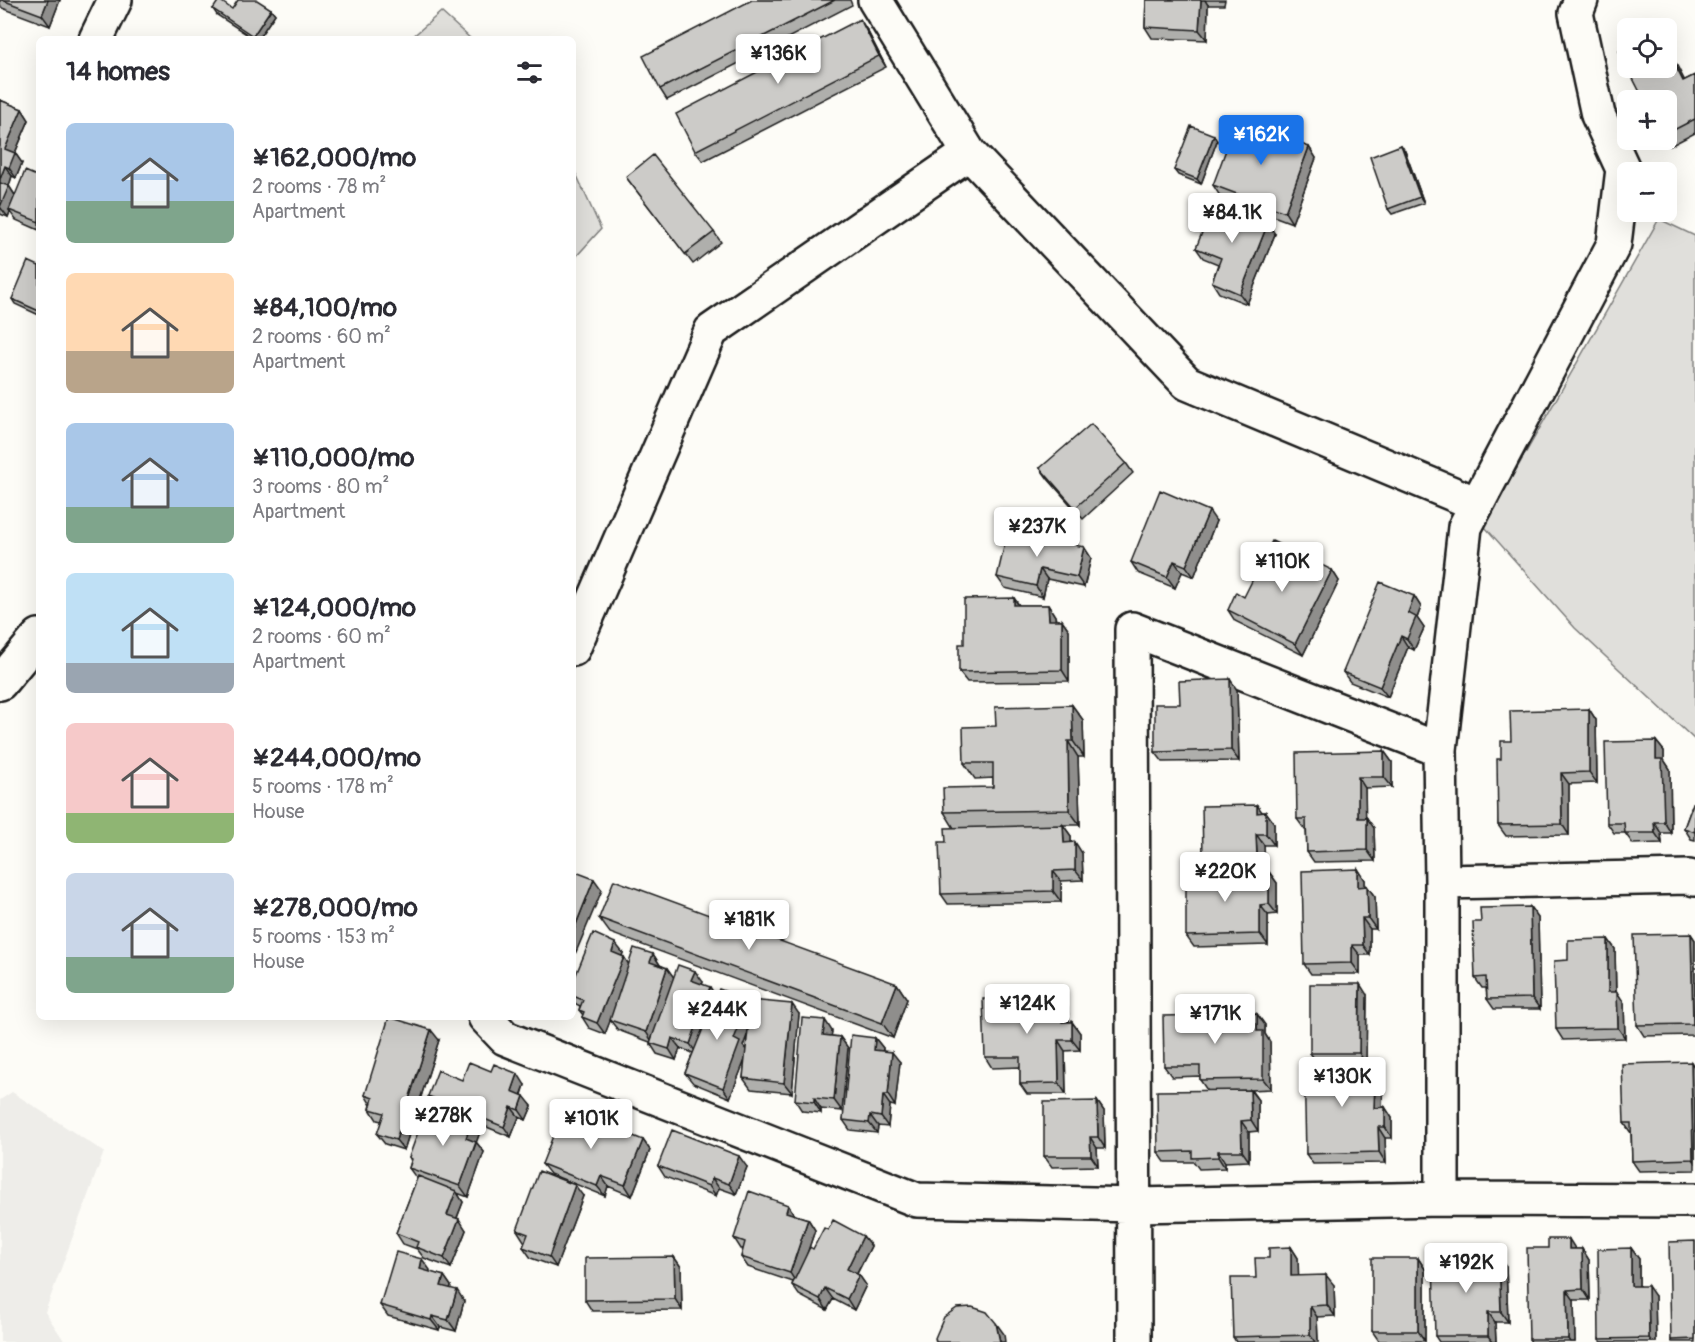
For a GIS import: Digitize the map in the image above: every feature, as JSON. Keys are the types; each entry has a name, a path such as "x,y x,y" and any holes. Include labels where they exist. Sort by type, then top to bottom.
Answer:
{"street":[{"path":"97,36 115,0"},
{"path":"874,0 969,153 1187,383 1478,504"},
{"path":"1442,1199 1440,750 1465,527 1614,244 1623,169 1598,115 1576,13 1581,0"},
{"path":"576,642 711,331 969,153"},
{"path":"1134,1342 1131,629 1440,750"},
{"path":"0,683 36,640"},
{"path":"1442,882 1677,877 1695,879"},
{"path":"488,1020 505,1038 917,1200 1135,1204 1442,1199 1695,1200"}],"shaded area":[{"path":"441,12 468,36 413,36"},
{"path":"576,174 601,229 576,257"},
{"path":"1657,222 1665,222 1695,236 1695,740 1575,628 1484,526"},
{"path":"12,1092 104,1152 45,1312 65,1342 0,1342 0,1100"}],"building":[{"path":"2,0 48,0 42,15"},
{"path":"219,0 232,9 238,0 257,0 271,9 253,36 213,9"},
{"path":"752,0 835,0 660,89 643,56"},
{"path":"1146,0 1201,0 1199,30 1145,27"},
{"path":"860,19 879,56 695,151 676,114"},
{"path":"1677,69 1683,81 1695,75 1695,119 1677,128 1677,90 1639,90 1633,78 1677,78"},
{"path":"0,100 22,109 5,149 15,153 9,168 5,166 0,179"},
{"path":"1237,120 1309,147 1285,212 1213,185"},
{"path":"1191,126 1214,135 1197,179 1174,170"},
{"path":"1401,145 1420,197 1388,209 1370,157"},
{"path":"653,155 714,232 685,254 626,177"},
{"path":"25,171 36,176 36,221 9,210"},
{"path":"0,183 9,186 0,207"},
{"path":"1214,202 1268,223 1240,294 1212,282 1221,258 1196,248"},
{"path":"28,261 36,265 36,310 12,299"},
{"path":"1091,424 1126,463 1075,508 1040,468"},
{"path":"1160,490 1209,511 1186,566 1174,561 1167,577 1131,562"},
{"path":"1008,530 1084,547 1077,577 1040,569 1036,586 997,577"},
{"path":"1272,541 1332,570 1295,644 1228,610 1236,592 1244,597"},
{"path":"1380,582 1414,596 1408,613 1416,617 1407,639 1401,636 1380,687 1343,672"},
{"path":"1014,598 1014,605 1048,605 1049,620 1062,620 1062,670 959,672 959,644 964,644 964,599"},
{"path":"1230,679 1231,750 1155,752 1155,704 1180,704 1179,681"},
{"path":"1072,705 1073,741 1068,741 1069,810 944,812 943,788 993,787 993,763 964,763 963,727 996,726 995,707"},
{"path":"1589,709 1589,772 1561,773 1562,824 1498,825 1497,759 1501,759 1501,741 1511,741 1510,711"},
{"path":"1656,741 1656,759 1662,759 1664,822 1654,822 1655,833 1625,833 1624,823 1607,823 1605,742"},
{"path":"1384,751 1384,777 1358,777 1358,818 1367,818 1367,850 1307,852 1306,819 1297,819 1296,753"},
{"path":"1695,798 1695,832 1684,828"},
{"path":"1257,805 1257,813 1266,812 1266,834 1256,834 1257,856 1203,857 1202,806"},
{"path":"1063,825 1064,843 1075,842 1075,870 1053,871 1053,891 941,894 939,842 946,842 945,828"},
{"path":"1358,869 1358,887 1367,886 1368,918 1362,918 1363,945 1352,945 1352,963 1304,964 1302,871"},
{"path":"576,872 594,879 576,924"},
{"path":"1269,872 1269,904 1260,905 1260,934 1186,936 1186,874"},
{"path":"614,880 897,984 882,1023 599,918"},
{"path":"1530,907 1532,998 1487,999 1486,977 1475,978 1473,922 1481,922 1480,908"},
{"path":"593,933 615,943 612,952 624,957 597,1023 582,1017 584,1012 579,1010 583,1000 576,997 576,975"},
{"path":"1691,934 1693,1024 1637,1025 1634,935"},
{"path":"1608,939 1608,992 1617,992 1618,1028 1556,1029 1554,961 1568,960 1568,940"},
{"path":"634,948 653,954 650,962 667,968 646,1032 610,1020"},
{"path":"678,965 695,971 691,980 710,987 690,1044 672,1038 669,1049 650,1043"},
{"path":"1310,984 1360,984 1359,1053 1310,1053"},
{"path":"719,989 743,998 736,1017 742,1019 734,1039 740,1042 723,1088 685,1073"},
{"path":"1061,997 1062,1022 1072,1022 1072,1040 1058,1040 1059,1083 1020,1084 1020,1057 985,1057 983,999"},
{"path":"751,1000 792,1004 784,1083 743,1078"},
{"path":"1257,1014 1257,1031 1263,1031 1263,1079 1200,1080 1200,1066 1164,1066 1163,1016"},
{"path":"802,1018 825,1020 823,1035 840,1037 834,1100 814,1098 814,1102 795,1100"},
{"path":"388,1020 399,1020 431,1030 396,1140 377,1134 384,1113 370,1109 373,1098 365,1095"},
{"path":"851,1035 875,1038 874,1050 892,1052 888,1095 883,1095 881,1117 870,1115 869,1123 843,1120"},
{"path":"1376,1061 1374,1108 1385,1107 1385,1127 1378,1127 1379,1152 1306,1154 1304,1062"},
{"path":"469,1062 491,1071 494,1064 518,1074 512,1091 524,1096 519,1110 511,1107 504,1127 428,1096 438,1070 462,1080"},
{"path":"1691,1062 1693,1159 1632,1161 1631,1123 1624,1123 1622,1064"},
{"path":"1250,1090 1251,1120 1241,1121 1242,1151 1218,1151 1218,1157 1192,1158 1192,1151 1158,1152 1157,1091"},
{"path":"1097,1101 1098,1137 1090,1137 1091,1156 1044,1156 1044,1102"},
{"path":"564,1108 643,1140 625,1185 601,1176 597,1186 542,1164"},
{"path":"426,1110 450,1119 452,1111 473,1118 466,1138 476,1142 460,1186 409,1168 412,1159 409,1157"},
{"path":"672,1130 739,1156 729,1184 712,1178 709,1186 658,1166"},
{"path":"539,1171 575,1185 549,1257 523,1247 528,1234 517,1230"},
{"path":"418,1176 456,1191 447,1215 459,1219 444,1258 416,1247 418,1242 396,1233"},
{"path":"749,1191 788,1205 786,1212 808,1219 790,1273 741,1257 745,1242 734,1238"},
{"path":"833,1220 863,1236 847,1269 859,1275 847,1299 825,1288 820,1299 792,1285 810,1247 813,1249 824,1228 828,1230"},
{"path":"1548,1239 1569,1239 1569,1249 1582,1249 1583,1289 1567,1290 1568,1339 1529,1339 1527,1248 1548,1248"},
{"path":"1695,1241 1695,1339 1671,1340 1669,1242"},
{"path":"1291,1247 1291,1276 1326,1275 1327,1305 1310,1306 1310,1335 1233,1337 1231,1278 1256,1278 1255,1258 1269,1258 1269,1248"},
{"path":"1631,1248 1631,1286 1648,1286 1649,1338 1599,1339 1598,1249"},
{"path":"1478,1249 1478,1256 1499,1256 1501,1312 1488,1312 1488,1336 1435,1336 1433,1258 1459,1258 1459,1250"},
{"path":"396,1252 422,1259 420,1269 444,1276 441,1286 457,1290 448,1320 432,1316 431,1320 380,1305"},
{"path":"674,1257 675,1299 585,1300 585,1258"},
{"path":"1372,1258 1418,1258 1418,1331 1372,1331"},
{"path":"972,1307 987,1312 996,1323 1000,1342 936,1342 935,1338 944,1317 957,1308"}]}
